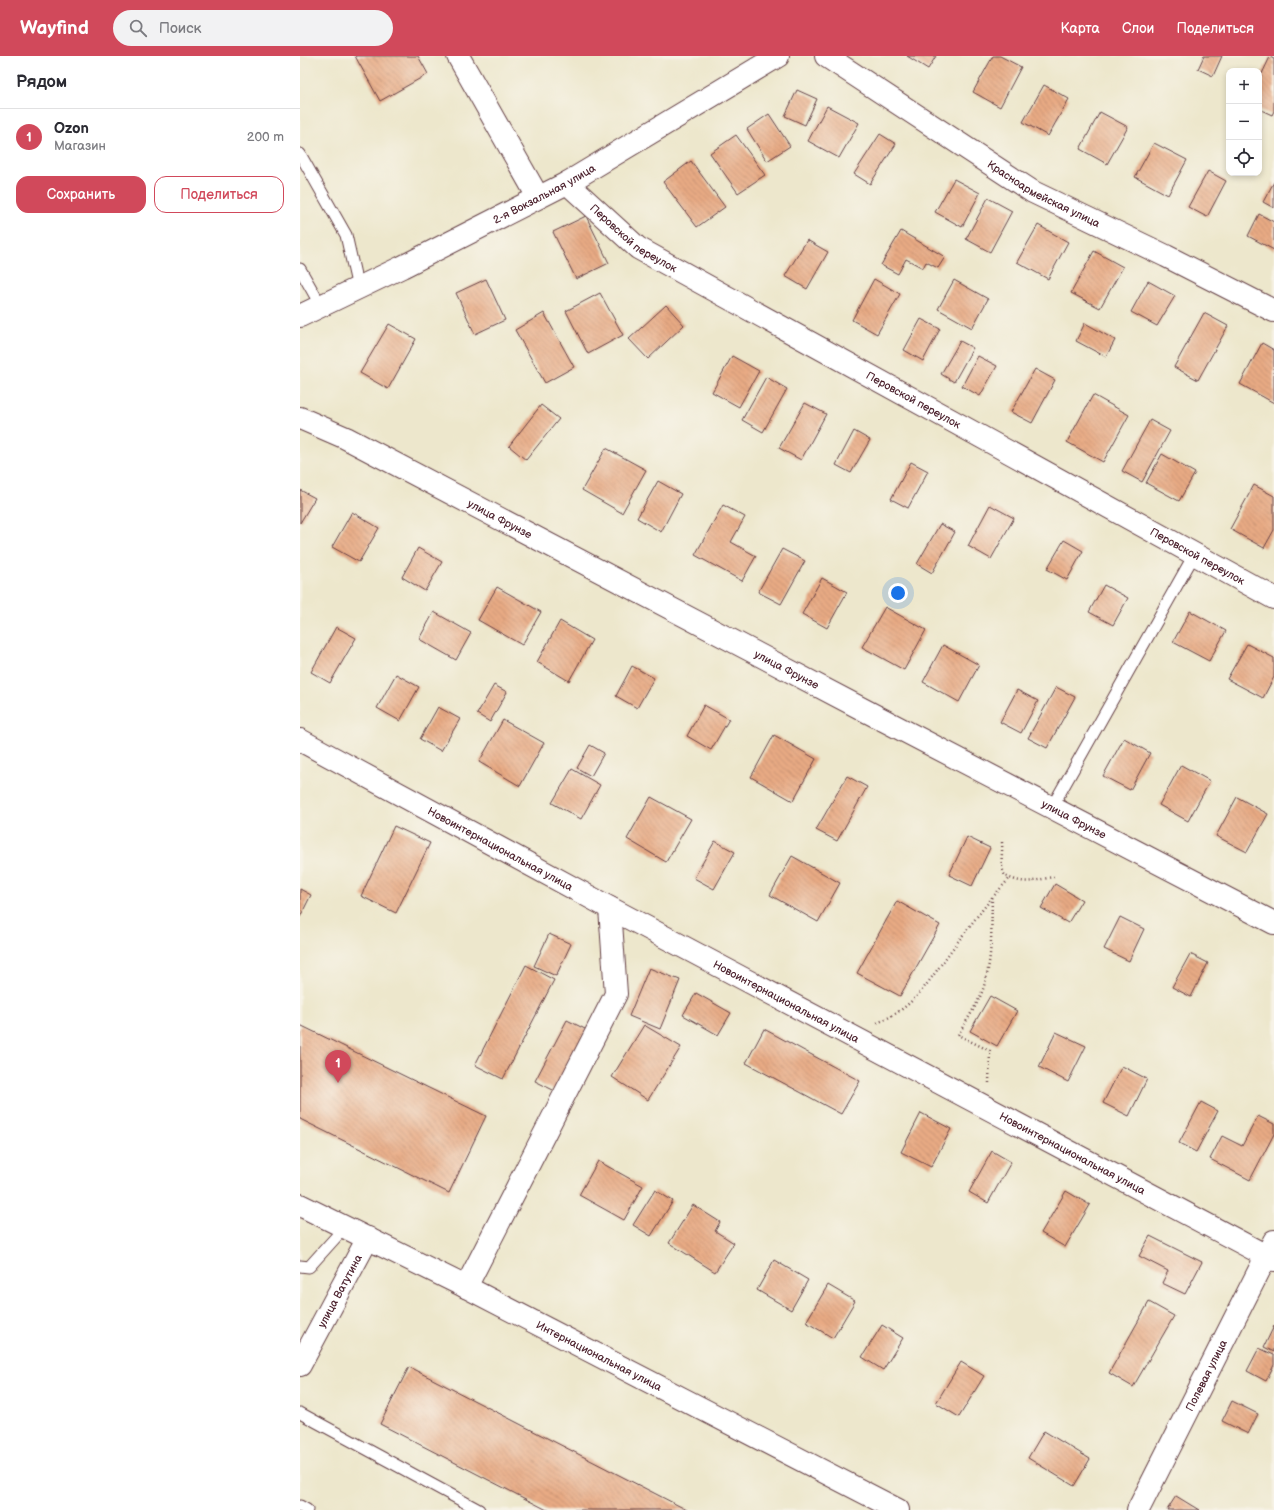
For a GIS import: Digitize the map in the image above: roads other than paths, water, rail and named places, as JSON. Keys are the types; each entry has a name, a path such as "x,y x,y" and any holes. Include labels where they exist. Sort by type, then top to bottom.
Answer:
{"street":[{"path":"458,56 538,197"},
{"name":"2-я Вокзальная улица","path":"300,316 567,183 778,56"},
{"name":"Красноармейская улица","path":"826,56 1033,192 1166,256 1274,311"},
{"name":"Перовской переулок","path":"567,183 638,248 1274,598"},
{"name":"улица Фрунзе","path":"300,418 346,438 1274,923"},
{"name":"Новоинтернациональная улица","path":"300,740 610,908 988,1108 1271,1252"},
{"path":"466,1287 616,994 610,908"},
{"name":"Интернациональная улица","path":"300,1204 466,1287 898,1510"},
{"name":"улица Ватутина","path":"300,1365 368,1238"},
{"name":"Полевая улица","path":"1138,1510 1271,1252"}],"lane":[{"path":"300,154 346,235 358,288"},
{"path":"300,269 321,306"},
{"path":"1052,807 1194,555"},
{"path":"300,1266 310,1267 345,1227"},
{"path":"300,1413 479,1510"},
{"path":"300,1506 307,1510"}],"place":[{"name":"Ozon","path":"338,1083"}]}
